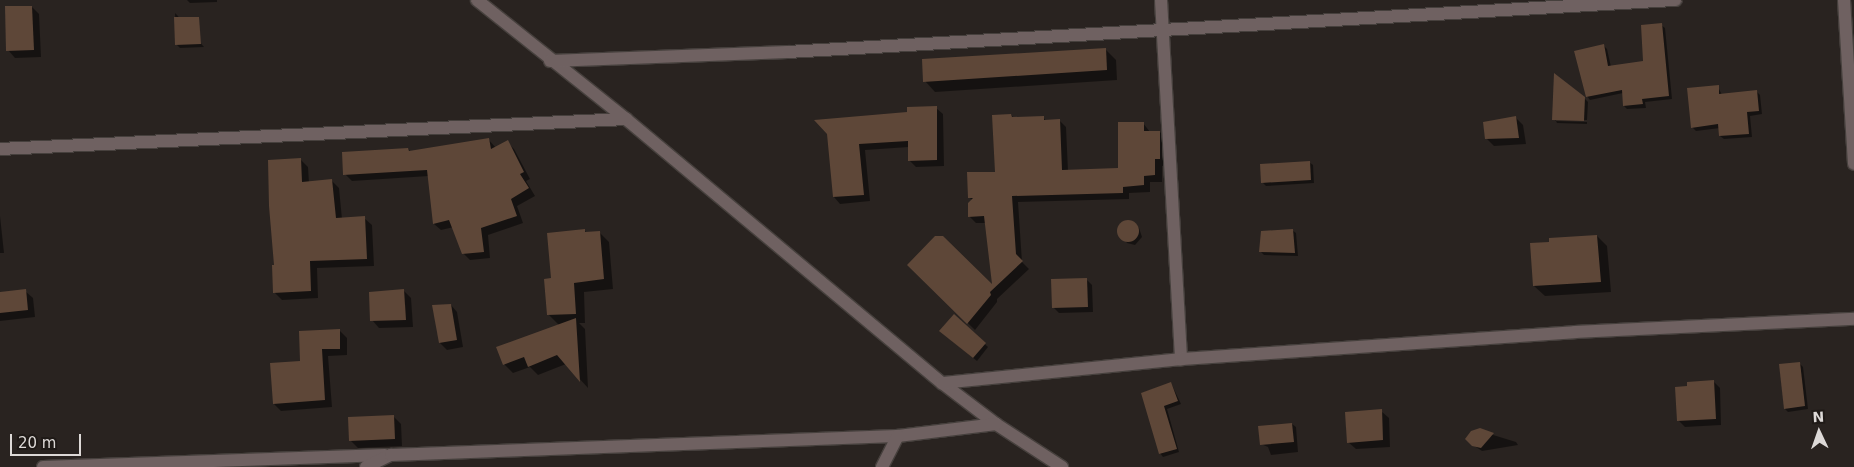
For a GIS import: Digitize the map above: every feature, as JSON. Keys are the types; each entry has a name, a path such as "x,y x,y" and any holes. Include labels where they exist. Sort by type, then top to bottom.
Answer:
{"street":[{"path":"477,0 550,61 626,119 942,384 996,424 1062,467"},
{"path":"1161,0 1180,359"},
{"path":"550,61 788,52 1675,0"},
{"path":"1844,0 1854,164"},
{"path":"0,149 626,119"},
{"path":"942,384 1180,359 1575,332 1854,319"},
{"path":"43,467 898,436 996,424"},
{"path":"882,467 898,436"},
{"path":"366,467 391,454"}],"building":[{"path":"5,6 32,6 34,50 6,51"},
{"path":"174,17 199,17 201,44 175,45"},
{"path":"1662,23 1669,96 1642,99 1643,104 1623,106 1622,90 1586,97 1574,51 1604,44 1608,66 1643,61 1641,25"},
{"path":"1106,48 1107,70 923,82 922,59"},
{"path":"1554,73 1585,97 1584,121 1552,120"},
{"path":"1719,85 1719,94 1757,90 1759,111 1747,112 1749,134 1719,136 1718,124 1691,128 1687,88"},
{"path":"937,106 937,160 908,161 908,141 859,144 864,195 833,197 827,134 814,120 907,112 907,107"},
{"path":"1011,114 1012,117 1044,116 1044,120 1060,119 1062,170 1118,168 1118,122 1144,122 1144,131 1160,131 1160,159 1155,159 1155,175 1144,176 1144,185 1123,187 1123,193 1012,196 1016,254 1023,261 990,292 991,295 967,324 907,265 935,236 943,236 992,284 984,216 968,217 968,203 973,198 968,198 967,172 995,172 992,115"},
{"path":"1516,116 1519,138 1485,139 1483,122"},
{"path":"489,138 491,149 508,140 524,172 520,174 529,188 511,199 517,216 481,228 484,252 462,254 449,220 433,224 427,170 343,175 342,152 408,148 409,151"},
{"path":"301,158 302,182 332,179 336,218 365,216 367,259 310,261 311,291 273,293 272,265 274,265 269,206 268,160"},
{"path":"1310,161 1311,180 1261,183 1260,164"},
{"path":"1128,220 1136,223 1139,231 1136,239 1128,242 1120,239 1117,231 1120,223"},
{"path":"585,229 585,232 600,231 604,279 574,283 576,314 547,315 544,279 551,278 547,233"},
{"path":"1293,229 1295,253 1259,252 1261,231"},
{"path":"1597,235 1601,282 1533,286 1530,243 1549,242 1549,238"},
{"path":"1087,278 1088,307 1052,308 1051,279"},
{"path":"26,289 28,310 0,313 0,292"},
{"path":"404,289 406,320 370,321 369,292"},
{"path":"451,304 457,340 439,343 432,305"},
{"path":"954,314 986,343 973,358 939,331"},
{"path":"576,318 580,382 557,355 528,367 524,357 503,365 496,347"},
{"path":"340,329 340,349 322,349 325,400 273,404 270,363 300,361 299,331"},
{"path":"1800,362 1805,406 1784,409 1779,364"},
{"path":"1714,380 1716,419 1677,421 1675,387 1687,386 1687,382"},
{"path":"1171,382 1178,401 1164,406 1177,449 1159,454 1141,393"},
{"path":"1382,409 1383,440 1347,443 1345,412"},
{"path":"394,415 395,439 349,441 348,417"},
{"path":"1292,423 1294,442 1260,445 1258,426"},
{"path":"1480,428 1494,433 1481,448 1472,446 1465,439 1471,431"}]}
